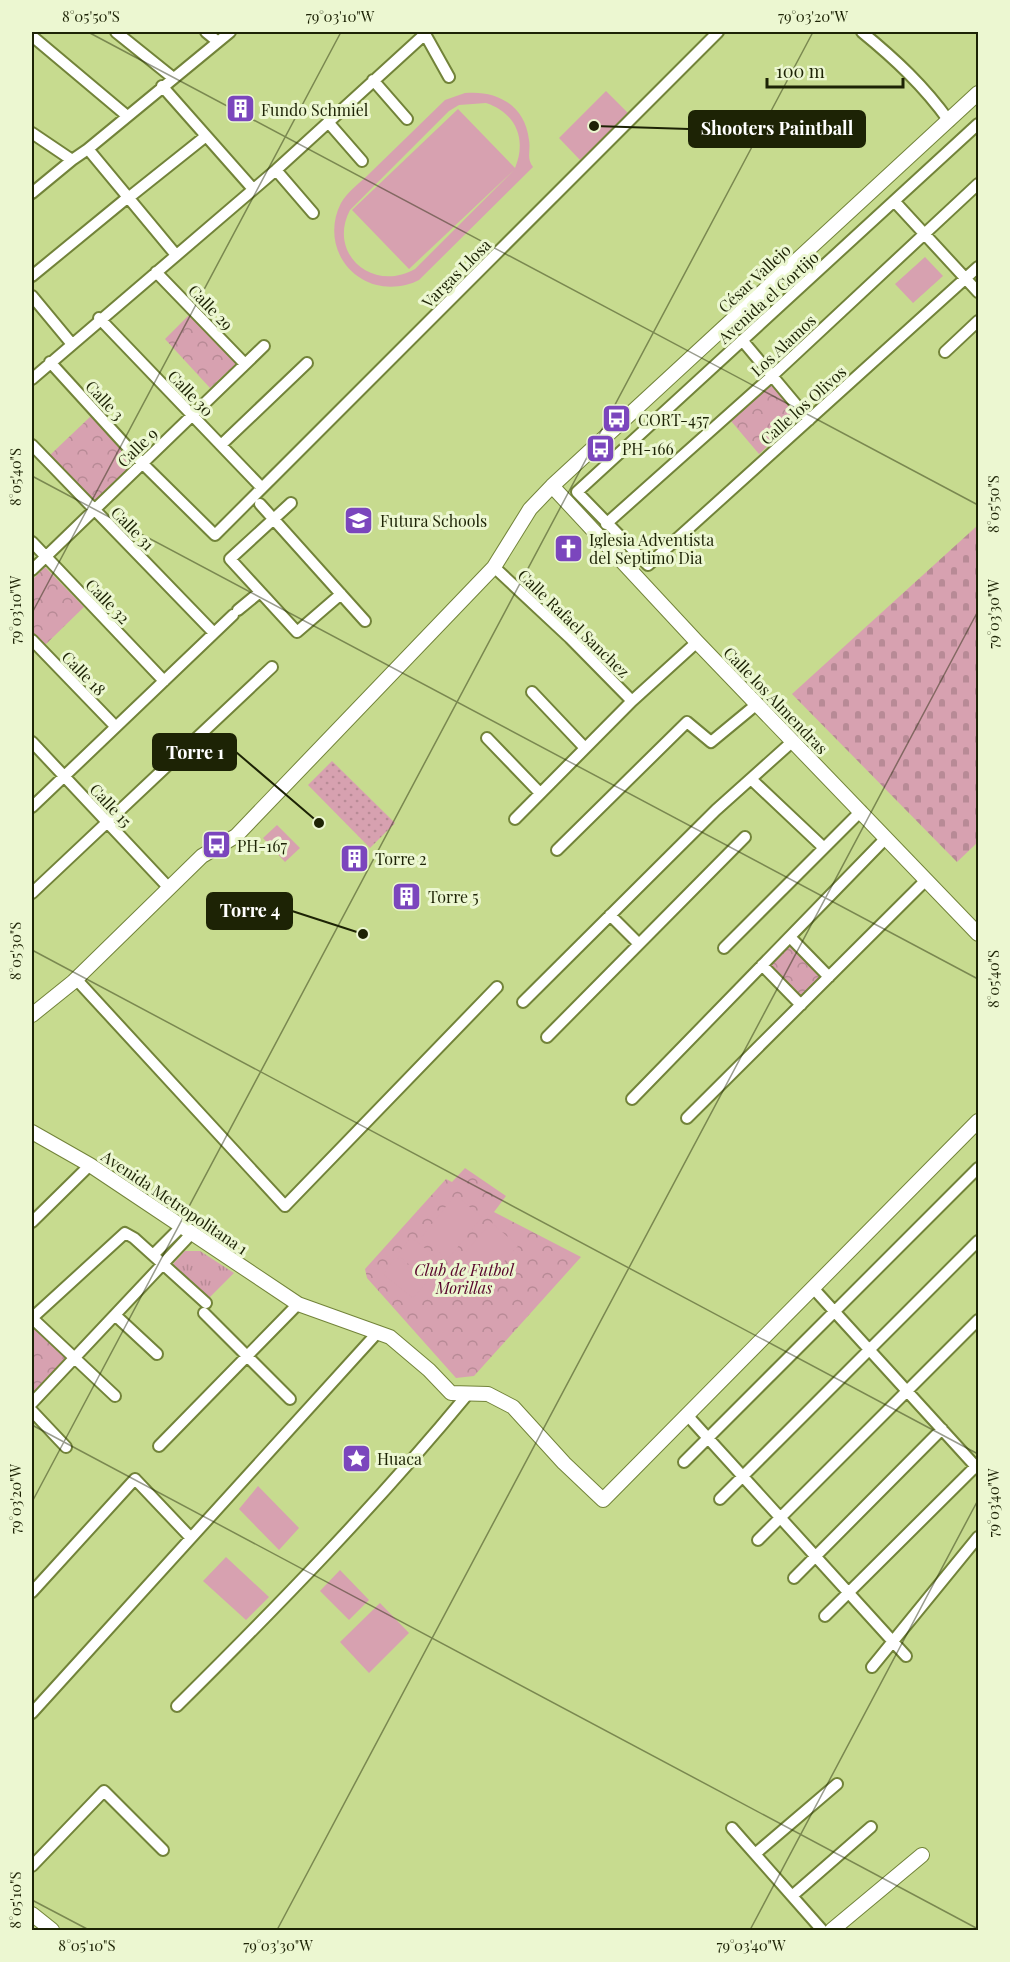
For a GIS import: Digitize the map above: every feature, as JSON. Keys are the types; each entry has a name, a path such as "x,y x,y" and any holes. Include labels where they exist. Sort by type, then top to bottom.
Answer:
{"street":[{"path":"116,32 172,77"},
{"path":"206,32 217,41"},
{"path":"32,193 230,32"},
{"name":"Vargas Llosa","path":"215,535 718,32"},
{"path":"862,32 902,65 929,93 949,121"},
{"path":"32,379 99,318 276,170 425,34 449,77"},
{"path":"32,36 126,115"},
{"path":"373,80 407,119"},
{"path":"162,86 253,189"},
{"name":"César Vallejo","path":"32,1015 76,979 202,856 236,836 494,567 530,509 552,486 978,93"},
{"path":"328,122 362,161"},
{"name":"Avenida el Cortijo","path":"606,524 577,492 978,124"},
{"path":"32,133 72,160"},
{"path":"32,276 206,136"},
{"path":"88,149 130,196 176,255"},
{"path":"276,170 313,213"},
{"name":"Los Alamos","path":"606,524 772,376 978,184"},
{"path":"895,202 978,292"},
{"name":"Calle los Olivos","path":"606,524 648,565 978,267"},
{"name":"Calle 29","path":"156,272 245,364"},
{"path":"32,297 71,343"},
{"name":"Calle 30","path":"99,318 262,488"},
{"path":"945,352 978,321"},
{"path":"742,340 809,420"},
{"name":"Calle 9","path":"32,570 264,346"},
{"name":"Calle 3","path":"50,362 142,463 215,535"},
{"path":"221,445 307,363"},
{"name":"Calle 31","path":"32,445 214,633"},
{"name":"Calle los Almendras","path":"552,486 697,642 978,934"},
{"path":"291,503 230,559 297,632 341,594"},
{"path":"260,504 365,621"},
{"name":"Calle 32","path":"32,542 164,681"},
{"name":"Calle Rafael Sanchez","path":"494,567 570,638 632,701"},
{"path":"32,807 115,726 260,592"},
{"name":"Calle 18","path":"32,640 115,726"},
{"path":"515,819 539,792 632,701 697,642"},
{"path":"32,893 272,667"},
{"path":"532,692 585,748"},
{"path":"557,850 687,722 711,742 757,704"},
{"path":"487,738 539,792"},
{"path":"523,1002 610,915 793,741"},
{"name":"Calle 15","path":"32,742 169,888"},
{"path":"751,779 823,847"},
{"path":"724,948 861,811"},
{"path":"547,1037 745,837"},
{"path":"632,1099 886,838"},
{"path":"687,1118 926,880"},
{"path":"610,915 639,944"},
{"path":"790,937 829,977"},
{"path":"762,965 801,1005"},
{"path":"76,979 285,1206 497,987"},
{"path":"906,1656 687,1415 978,1121"},
{"name":"Avenida Metropolitana 1","path":"32,1132 90,1165 298,1304 390,1337 429,1370 451,1394 488,1394 513,1407 564,1463 603,1500 687,1415"},
{"path":"32,1222 90,1165"},
{"path":"684,1462 978,1168"},
{"path":"153,1255 187,1230"},
{"path":"32,1403 164,1264 187,1230"},
{"path":"115,1396 32,1318 124,1233 164,1264 246,1356 290,1399"},
{"path":"720,1499 978,1241"},
{"path":"813,1288 978,1467 825,1616"},
{"path":"159,1446 298,1304"},
{"path":"115,1315 157,1354"},
{"path":"758,1540 978,1320"},
{"path":"32,1713 378,1332"},
{"path":"177,1706 324,1558 467,1395"},
{"path":"32,1411 66,1447"},
{"path":"794,1578 942,1429"},
{"path":"32,1592 135,1479 190,1537"},
{"path":"872,1667 978,1537"},
{"path":"755,1854 837,1784"},
{"path":"32,1866 104,1791 164,1850"},
{"path":"792,1896 872,1827"},
{"path":"732,1828 822,1930"},
{"path":"832,1930 922,1855"},
{"path":"32,1914 52,1930"}],"green space":[{"path":"606,91 629,114 580,160 559,138"},
{"path":"465,93 477,93 488,94 508,102 522,117 533,167 419,280 390,287 375,285 353,272 340,255 334,235 337,213 350,191 445,100","holes":["486,103 496,107 512,120 519,137 520,147 515,168 458,109 352,210 409,269 514,170 415,269 399,275 384,276 358,265 349,254 345,241 344,226 350,210 449,111 459,105"]},
{"path":"925,257 943,276 913,303 895,284"},
{"path":"190,314 237,363 210,388 165,339"},
{"path":"771,383 801,416 759,454 731,421"},
{"path":"91,416 135,463 94,501 50,455"},
{"path":"978,525 978,842 957,862 792,694"},
{"path":"45,567 84,607 44,646 32,633 32,580"},
{"path":"332,761 395,823 370,848 308,785"},
{"path":"277,825 300,848 285,862 263,838"},
{"path":"790,943 823,978 800,1000 767,966"},
{"name":"Club de Futbol Morillas","path":"465,1168 506,1196 494,1212 581,1257 474,1376 456,1378 367,1278 365,1269 446,1179 452,1182"},
{"path":"455,1195 482,1217 448,1259 421,1238"},
{"path":"491,1222 518,1246 481,1287 455,1265"},
{"path":"411,1237 442,1262 428,1279 397,1255"},
{"path":"185,1251 200,1251 234,1273 208,1299 172,1265"},
{"path":"396,1257 427,1282 413,1298 383,1274"},
{"path":"32,1325 68,1358 32,1397"},
{"path":"258,1486 299,1528 279,1550 239,1509"},
{"path":"226,1557 269,1597 246,1620 203,1581"},
{"path":"340,1570 369,1600 349,1620 320,1591"},
{"path":"380,1603 409,1633 369,1673 340,1642"}],"place":[{"name":"Fundo Schmiel","path":"240,109"},
{"name":"Shooters Paintball","path":"594,126"},
{"name":"CORT-457","path":"617,419"},
{"name":"PH-166","path":"601,448"},
{"name":"Futura Schools","path":"359,520"},
{"name":"Iglesia Adventista del Septimo Dia","path":"568,548"},
{"name":"Torre 1","path":"319,823"},
{"name":"PH-167","path":"216,845"},
{"name":"Torre 2","path":"354,858"},
{"name":"Torre 5","path":"407,896"},
{"name":"Torre 4","path":"363,934"},
{"name":"Huaca","path":"356,1458"}]}
